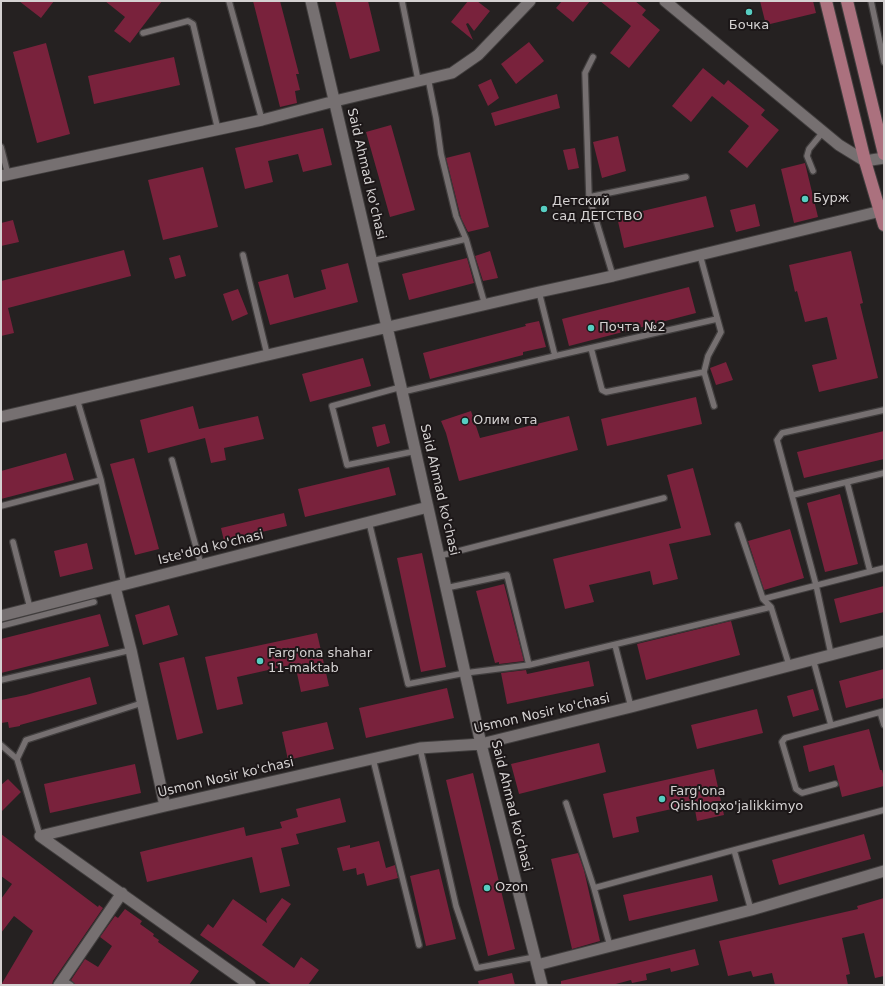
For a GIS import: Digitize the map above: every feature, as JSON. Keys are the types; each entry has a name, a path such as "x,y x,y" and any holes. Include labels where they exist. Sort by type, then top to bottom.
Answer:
{"main road":[{"path":"826,1 865,161 882,212 884,225"},
{"path":"847,1 884,154"}],"street":[{"name":"Said Ahmad ko'chasi","path":"311,1 416,451 481,744 542,985"},
{"path":"5,175 262,120 334,100 452,73 478,55 530,1"},
{"path":"665,1 839,145 865,161 884,158"},
{"path":"1,416 613,276 882,212"},
{"name":"Iste'dod ko'chasi","path":"1,616 428,507"},
{"path":"119,586 142,703 165,806"},
{"name":"Usmon Nosir ko'chasi","path":"40,836 420,748 481,744 631,707 884,641"},
{"path":"40,836 250,985"},
{"path":"536,961 610,946 752,910 884,871"},
{"path":"64,983 122,893"}],"lane":[{"path":"229,1 262,120"},
{"path":"402,1 423,79 436,118 441,154 456,216 466,239 484,305"},
{"path":"871,1 884,62"},
{"path":"143,33 188,21 193,24 218,130"},
{"path":"593,57 586,73 589,197 613,276"},
{"path":"813,171 807,156 809,149 823,132"},
{"path":"1,147 5,175"},
{"path":"589,197 686,177"},
{"path":"372,261 466,239"},
{"path":"243,255 267,354"},
{"path":"700,255 721,332 708,356 704,372 714,406"},
{"path":"539,292 555,356"},
{"path":"416,451 347,465 332,406 717,319"},
{"path":"591,348 602,390 606,392 704,372"},
{"path":"77,398 101,480 119,586"},
{"path":"831,654 816,585 778,440 782,433 884,410"},
{"path":"172,460 201,565"},
{"path":"793,495 884,473"},
{"path":"1,506 101,480"},
{"path":"847,482 870,572"},
{"path":"439,556 664,498"},
{"path":"369,522 408,684 465,672 528,665 771,607"},
{"path":"738,525 763,600 771,607 789,665"},
{"path":"13,542 30,608"},
{"path":"763,600 884,568"},
{"path":"446,588 507,575 528,665"},
{"path":"1,626 94,602"},
{"path":"615,645 631,707"},
{"path":"1,680 131,650"},
{"path":"812,659 831,725"},
{"path":"18,759 26,740 142,703"},
{"path":"835,784 802,792 796,789 782,742 785,738 882,712 884,724"},
{"path":"1,746 18,759 40,836"},
{"path":"420,748 456,906 477,968 536,961"},
{"path":"373,759 418,945"},
{"path":"566,803 594,888 610,946"},
{"path":"594,888 884,810"},
{"path":"734,850 752,910"}],"building":[{"path":"19,1 54,1 41,18"},
{"path":"105,1 162,1 130,43 114,31 125,17"},
{"path":"253,1 280,1 299,74 296,74 300,90 295,91 297,103 280,107"},
{"path":"335,1 368,1 380,51 350,59"},
{"path":"468,1 477,1 490,11 474,31 468,23 466,24 473,40 451,22"},
{"path":"562,1 590,1 573,22 556,8"},
{"path":"600,1 635,1 646,10 642,15 660,30 629,68 610,53 631,26"},
{"path":"760,1 813,1 816,13 766,25"},
{"path":"529,42 544,61 516,84 501,64"},
{"path":"46,43 70,134 37,143 13,52"},
{"path":"174,57 180,85 94,104 88,76"},
{"path":"703,68 724,85 728,80 765,110 761,115 779,130 747,168 728,152 749,126 712,96 691,122 672,106"},
{"path":"491,79 499,98 488,106 478,85"},
{"path":"557,94 560,108 495,126 491,113"},
{"path":"391,125 415,210 390,217 366,132"},
{"path":"323,128 332,165 303,172 298,154 268,161 273,182 245,189 235,148"},
{"path":"618,136 626,171 602,178 593,142"},
{"path":"575,148 579,168 568,170 563,150"},
{"path":"470,152 489,227 468,232 461,218 446,158"},
{"path":"805,163 818,217 794,223 781,169"},
{"path":"203,167 218,227 163,240 148,180"},
{"path":"706,196 714,227 624,248 617,217"},
{"path":"755,204 760,226 736,232 730,210"},
{"path":"13,220 19,242 1,246 1,223"},
{"path":"124,250 131,276 8,308 14,333 1,336 1,281"},
{"path":"490,251 498,278 483,281 475,256"},
{"path":"851,251 863,303 860,304 878,378 819,392 812,365 837,359 827,317 805,322 797,291 795,292 789,265"},
{"path":"180,255 186,276 175,279 169,258"},
{"path":"467,258 474,283 409,300 402,274"},
{"path":"348,263 358,302 270,325 258,282 288,274 294,298 326,289 321,270"},
{"path":"689,287 696,313 569,346 562,319"},
{"path":"238,289 248,314 232,321 223,294"},
{"path":"539,321 546,347 523,352 523,355 430,379 423,353 526,326 525,324"},
{"path":"363,358 371,386 310,402 302,374"},
{"path":"726,362 733,380 716,385 710,368"},
{"path":"696,397 702,424 607,446 601,419"},
{"path":"193,406 199,429 258,416 264,439 224,448 226,460 211,463 205,438 148,453 140,420"},
{"path":"471,411 480,438 569,416 578,450 459,481 446,433 441,421"},
{"path":"385,424 390,443 377,447 372,427"},
{"path":"884,431 884,459 804,478 797,452"},
{"path":"66,453 74,480 1,499 1,471"},
{"path":"134,458 159,549 135,555 110,464"},
{"path":"389,467 396,495 305,517 298,489"},
{"path":"693,468 711,535 669,544 678,579 653,585 650,571 589,585 594,602 565,609 553,559 681,528 667,475"},
{"path":"840,494 858,564 825,572 807,503"},
{"path":"284,513 287,526 224,541 221,528"},
{"path":"790,529 804,578 764,590 748,541"},
{"path":"87,543 93,569 60,577 54,551"},
{"path":"422,553 446,667 421,672 397,558"},
{"path":"504,584 524,661 499,664 499,662 495,663 476,591"},
{"path":"884,586 884,612 840,623 834,599"},
{"path":"169,605 178,635 143,645 135,615"},
{"path":"100,614 109,646 1,673 1,639"},
{"path":"731,621 740,655 646,680 637,644"},
{"path":"317,633 329,686 301,692 295,664 237,677 243,704 217,710 205,657"},
{"path":"184,657 203,733 177,740 159,663"},
{"path":"589,661 594,686 507,704 501,673 526,670 527,674"},
{"path":"884,669 884,698 846,708 839,681"},
{"path":"90,677 97,704 20,726 9,728 8,722 1,723 1,700 26,695"},
{"path":"447,688 454,718 366,738 359,708"},
{"path":"813,689 819,710 793,717 787,696"},
{"path":"757,709 763,733 697,749 691,725"},
{"path":"327,722 334,749 288,760 282,732"},
{"path":"869,729 880,770 882,770 884,786 842,797 834,765 809,772 803,746"},
{"path":"599,743 606,772 519,794 511,764"},
{"path":"135,764 141,793 50,813 44,784"},
{"name":"Farg'ona Qishloqxo'jalikkimyo","path":"714,769 724,815 697,821 694,804 636,817 639,832 613,838 603,794"},
{"path":"473,773 515,949 488,956 446,780"},
{"path":"8,779 21,792 1,812 1,785"},
{"path":"340,798 346,822 296,834 299,844 281,848 290,886 260,893 252,857 147,882 140,852 244,827 246,836 282,828 280,822 298,817 296,809"},
{"path":"1,834 98,907 99,905 103,908 53,981 52,985 1,985 33,931 14,916 1,933 1,899 12,884 1,876"},
{"path":"864,834 871,859 779,885 772,860"},
{"path":"379,841 386,868 395,865 398,878 367,886 364,873 357,875 356,868 343,871 337,848 350,845 350,848"},
{"path":"578,853 584,870 600,941 572,949 551,859"},
{"path":"439,869 456,939 426,946 410,876"},
{"path":"712,875 718,901 629,921 623,895"},
{"path":"282,898 291,904 262,945 294,968 301,957 319,970 308,985 272,985 200,935 208,924 213,928 233,899 267,923 266,919"},
{"path":"884,898 884,976 875,978 864,933 842,938 850,974 846,975 848,985 775,985 772,973 753,977 751,971 728,976 719,941 858,909 857,906"},
{"path":"125,909 142,921 140,924 154,934 153,936 159,940 158,942 199,971 189,985 75,985 71,980 85,959 98,967 112,946 100,937 115,916 118,918"},
{"path":"695,949 699,965 671,972 670,968 646,974 647,980 632,983 631,980 612,985 561,985 561,981"},
{"path":"512,973 515,985 479,985 478,981"}],"place":[{"name":"Бочка","path":"749,12"},
{"name":"Бурж","path":"805,199"},
{"name":"Детский сад ДЕТСТВО","path":"544,209"},
{"name":"Почта №2","path":"591,328"},
{"name":"Олим ота","path":"465,421"},
{"name":"Farg'ona shahar 11-maktab","path":"260,661"},
{"name":"Farg'ona Qishloqxo'jalikkimyo","path":"662,799"},
{"name":"Ozon","path":"487,888"}]}
